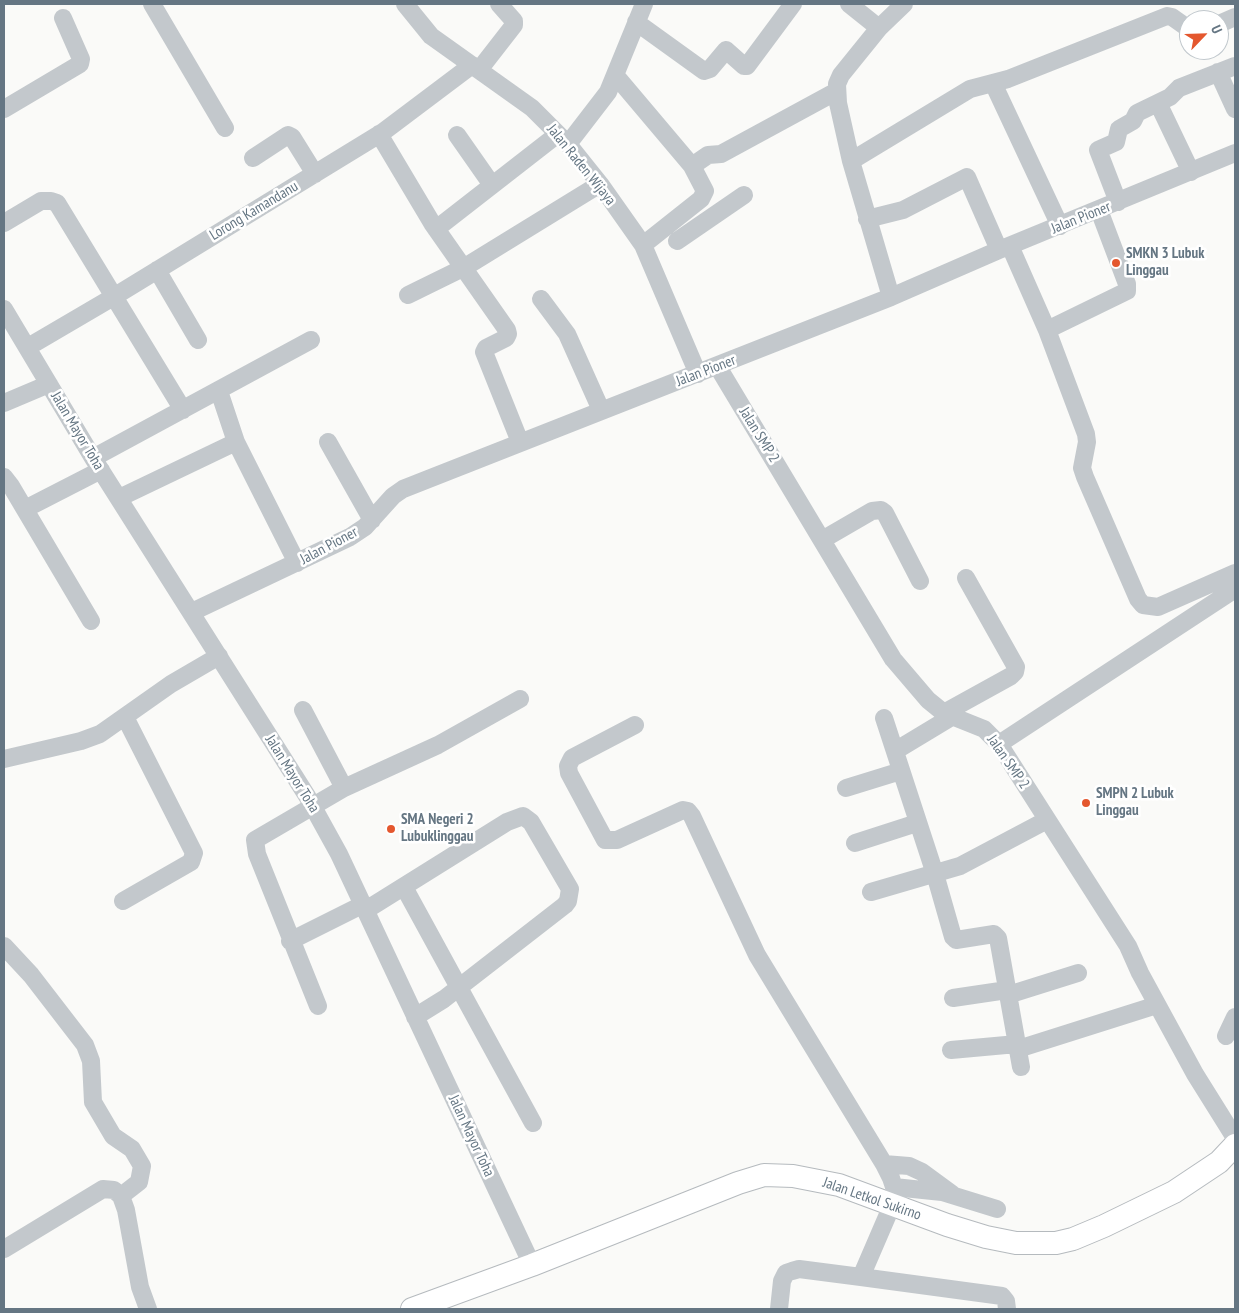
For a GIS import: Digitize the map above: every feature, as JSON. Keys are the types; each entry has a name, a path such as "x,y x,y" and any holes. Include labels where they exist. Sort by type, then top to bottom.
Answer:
{"main road":[{"name":"Jalan Letkol Sukirno","path":"412,1309 532,1265 738,1183 764,1175 778,1174 816,1179 896,1200 986,1236 1016,1243 1056,1243 1104,1226 1174,1192 1219,1162 1234,1148"}],"street":[{"path":"152,4 225,128"},
{"name":"Jalan Raden Wijaya","path":"405,4 431,36 532,108 563,139 600,184 642,245 698,374"},
{"name":"Lorong Kamandanu","path":"28,347 315,174 379,134 476,68 514,25 514,21 499,4"},
{"path":"436,228 492,185 563,139 599,106 616,76 644,4"},
{"path":"636,22 704,72 710,69 726,50 747,66 793,4"},
{"path":"849,4 879,28"},
{"path":"891,297 851,162 837,84 841,75 879,28 904,4"},
{"path":"851,162 970,89 993,83 1124,35 1168,16 1179,22"},
{"path":"4,109 80,64 81,59 63,18"},
{"path":"1118,202 1098,150 1116,142 1119,128 1133,121 1137,113 1170,97 1179,88 1235,66"},
{"path":"1218,72 1235,109"},
{"path":"616,76 692,166 705,191 701,199 642,245"},
{"path":"993,83 1060,226"},
{"path":"692,166 708,155 721,154 837,91"},
{"path":"1158,103 1192,172"},
{"path":"253,158 288,134 292,137 315,174"},
{"path":"379,134 436,228 465,267 507,330 506,338 486,348 484,352 520,442"},
{"path":"457,135 492,185"},
{"name":"Jalan Pioner","path":"192,612 350,537 372,520 393,496 403,489 601,410 718,367 1235,153"},
{"path":"867,219 903,210 967,177 1047,330 1086,434 1087,442 1082,468 1085,477 1138,599 1143,605 1158,607 1235,573"},
{"path":"408,295 465,267 600,184"},
{"path":"677,241 744,195"},
{"path":"701,199 714,215"},
{"path":"4,223 41,201 57,203 183,410"},
{"path":"1047,330 1127,291 1127,284 1099,210"},
{"path":"157,270 198,340"},
{"path":"541,299 567,334 601,410"},
{"name":"Jalan Mayor Toha","path":"4,309 118,498 192,612 312,805 365,907 414,1017 532,1265"},
{"path":"25,509 183,410 311,340"},
{"name":"Jalan SMP 2","path":"718,367 893,659 928,700 948,715 984,729 999,744 1128,946 1157,1005 1234,1148"},
{"path":"4,404 49,384"},
{"path":"219,391 236,442 297,563"},
{"path":"118,498 236,442"},
{"path":"328,442 372,520"},
{"path":"4,477 91,621"},
{"path":"822,540 872,511 881,510 885,513 920,580"},
{"path":"895,751 1015,672 1016,667 966,578"},
{"path":"999,744 1235,589"},
{"path":"4,759 81,741 100,734 171,684 219,656"},
{"path":"318,1006 290,941 254,845 258,838 344,788 438,745 520,699"},
{"path":"302,710 344,788"},
{"path":"124,901 191,862 194,853 125,717"},
{"path":"884,718 956,940 994,934 998,938 1021,1067"},
{"path":"635,725 572,758 568,766 569,773 605,840 617,840 683,810 688,810 692,816 769,977 884,1164 896,1200 861,1277"},
{"path":"846,788 901,771"},
{"path":"290,941 404,887 507,822 523,816 531,822 570,889 568,901 444,1000 414,1017"},
{"path":"871,892 935,874 979,857 1047,820"},
{"path":"855,843 918,823"},
{"path":"404,887 533,1123"},
{"path":"4,946 31,975 85,1044 90,1061 92,1102 113,1136 132,1149 142,1166 139,1182 121,1196"},
{"path":"953,998 1008,993 1078,973"},
{"path":"951,1050 1017,1046 1157,1005"},
{"path":"1226,1036 1235,1017"},
{"path":"884,1164 908,1166 922,1172 944,1186 954,1196"},
{"path":"4,1249 103,1189 114,1190 121,1196 126,1210 140,1287 148,1309"},
{"path":"896,1200 954,1196 997,1209"},
{"path":"779,1309 782,1281 786,1273 799,1269 1002,1296 1006,1301 1007,1309"}],"place":[{"name":"SMKN 3 Lubuk Linggau","path":"1116,263"},
{"name":"SMPN 2 Lubuk Linggau","path":"1086,803"},
{"name":"SMA Negeri 2 Lubuklinggau","path":"391,829"}]}
